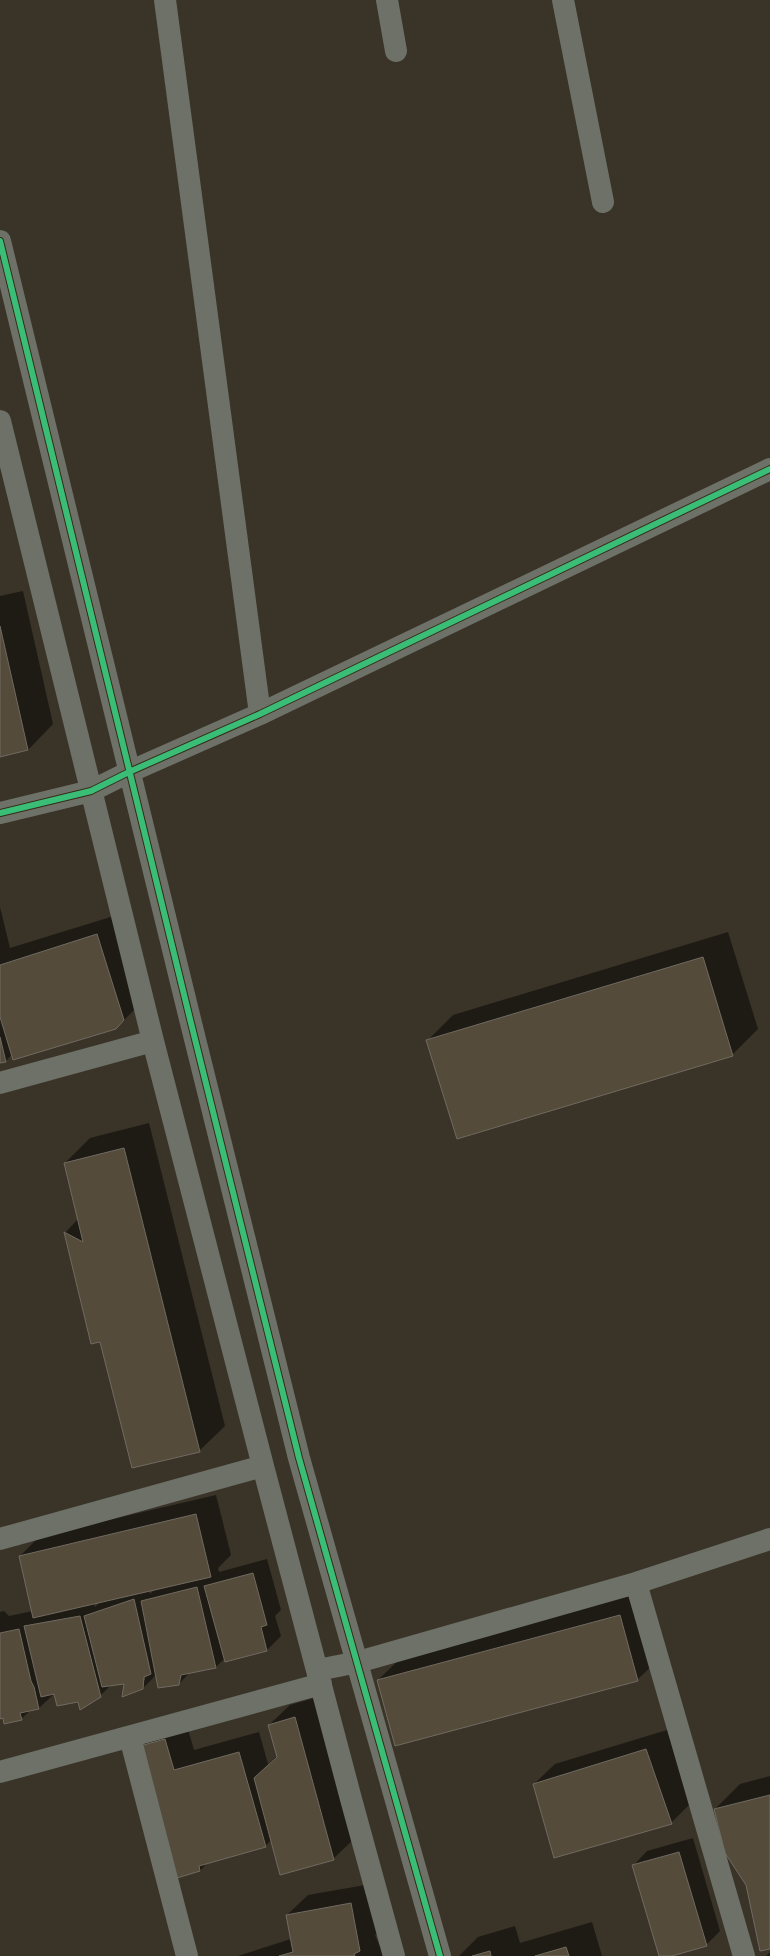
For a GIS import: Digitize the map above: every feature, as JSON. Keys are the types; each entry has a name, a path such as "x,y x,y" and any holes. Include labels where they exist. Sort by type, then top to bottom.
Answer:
{"street":[{"path":"165,0 260,714"},
{"path":"387,0 396,51"},
{"path":"563,0 603,202"},
{"path":"0,241 129,772 299,1458 440,1956"},
{"path":"0,421 153,1041 262,1466 394,1956"},
{"path":"0,813 91,791 129,772 260,714 770,469"},
{"path":"0,1082 153,1041"},
{"path":"0,1539 262,1466"},
{"path":"0,1772 130,1737 319,1677 358,1662 636,1583 770,1540"},
{"path":"636,1583 744,1956"},
{"path":"130,1737 187,1956"}],"building":[{"path":"0,626 28,750 0,757"},
{"path":"97,934 124,1020 116,1029 13,1060 0,1017 0,965"},
{"path":"703,957 733,1056 457,1139 426,1040"},
{"path":"0,1037 6,1062 0,1063"},
{"path":"124,1148 200,1452 132,1468 100,1342 91,1344 64,1232 83,1242 64,1163"},
{"path":"196,1514 211,1577 33,1618 19,1556"},
{"path":"253,1573 267,1625 261,1627 267,1651 225,1662 204,1586"},
{"path":"197,1587 216,1668 181,1675 179,1685 158,1688 141,1601"},
{"path":"134,1599 151,1674 144,1677 143,1689 122,1697 124,1684 102,1687 84,1616"},
{"path":"620,1615 638,1681 395,1746 377,1680"},
{"path":"80,1616 101,1697 80,1710 78,1702 57,1706 54,1694 41,1697 24,1626"},
{"path":"19,1629 39,1709 20,1713 22,1720 4,1724 3,1718 0,1719 0,1633"},
{"path":"295,1717 334,1860 280,1875 254,1778 277,1757 268,1725"},
{"path":"165,1739 174,1770 239,1752 266,1847 199,1866 200,1871 177,1878 140,1746"},
{"path":"646,1749 672,1824 554,1858 533,1784"},
{"path":"770,1795 770,1949 760,1951 746,1885 725,1853 714,1809"},
{"path":"679,1852 707,1946 672,1956 659,1956 632,1865"},
{"path":"351,1903 360,1951 354,1954 355,1956 279,1956 293,1952 286,1915"},
{"path":"566,1947 569,1956 535,1956"},
{"path":"490,1951 491,1956 472,1956"}],"cycle path":[{"path":"0,241 299,1458 440,1956"},
{"path":"0,813 91,791 129,772 260,714 770,469"}]}
